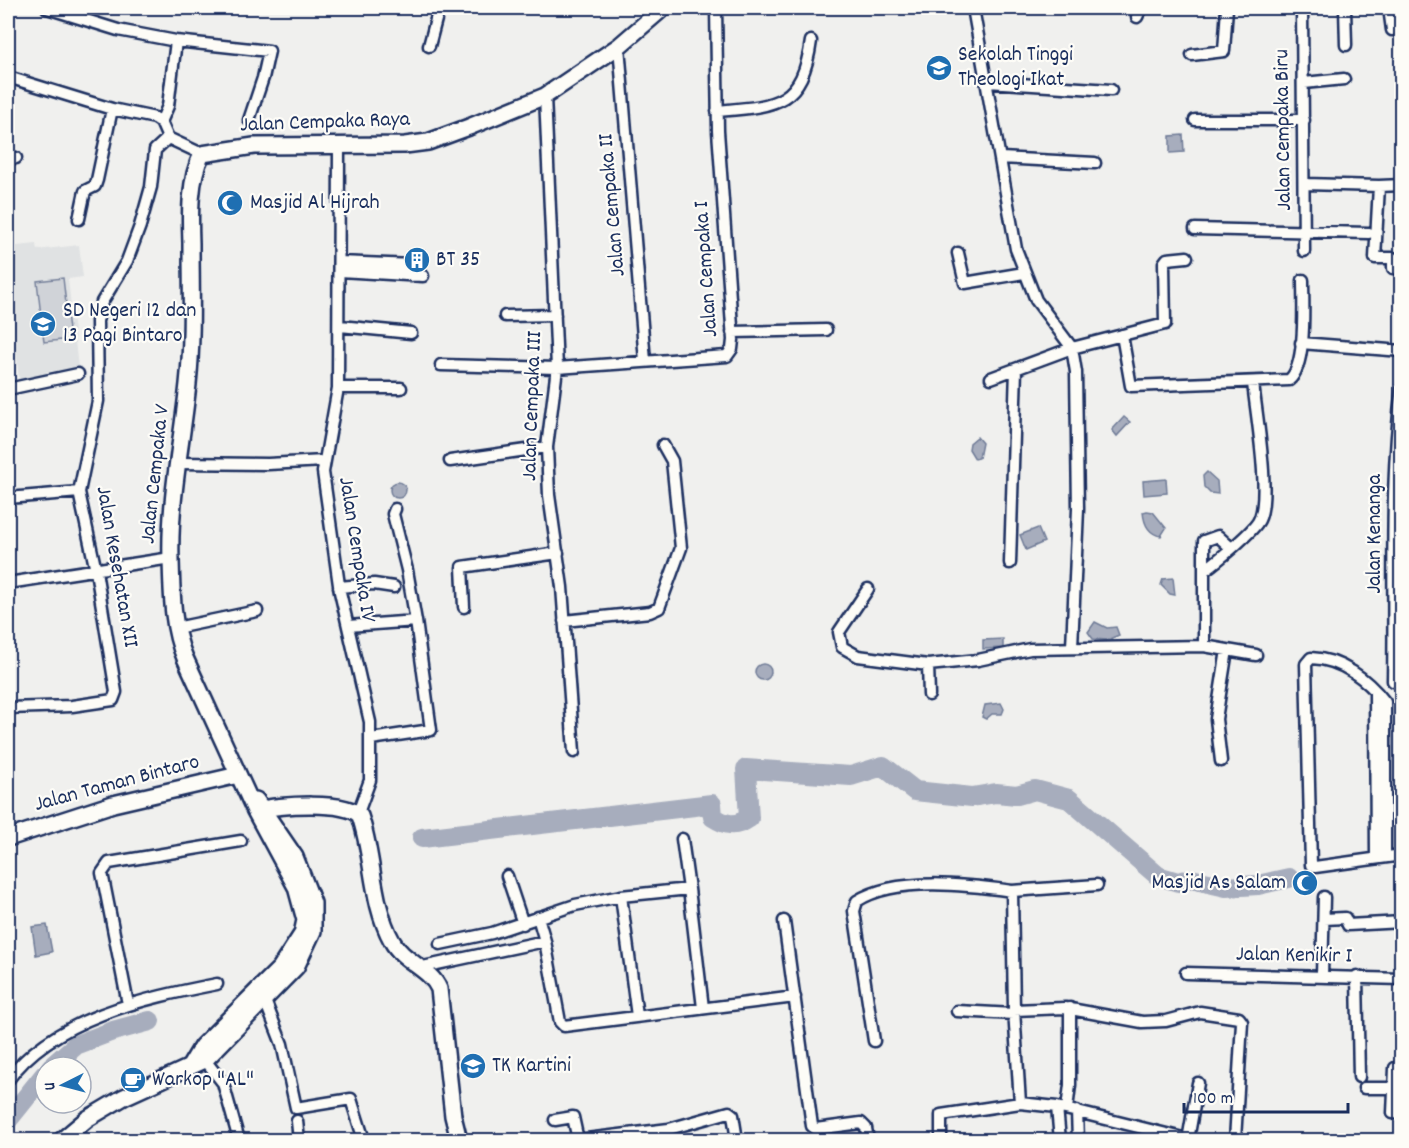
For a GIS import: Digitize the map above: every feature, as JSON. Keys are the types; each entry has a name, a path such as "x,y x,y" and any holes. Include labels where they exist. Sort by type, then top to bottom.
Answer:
{"street":[{"path":"47,8 79,13 118,30 176,41 269,51 266,68 249,120"},
{"path":"429,46 439,8"},
{"name":"Jalan Cempaka Raya","path":"202,154 254,146 405,145 428,142 545,96 620,46 663,8"},
{"name":"Jalan Cempaka I","path":"441,364 557,368 727,356 732,349 732,332 724,249 717,111 716,8"},
{"path":"974,8 1016,249 1036,300 1072,348 1078,392 1078,509 1072,647"},
{"path":"1192,55 1224,51 1227,8"},
{"name":"Jalan Cempaka Biru","path":"1302,8 1304,251"},
{"path":"1345,8 1346,45"},
{"path":"1389,8 1392,30"},
{"path":"176,41 168,106 161,122 168,138 202,154"},
{"path":"717,111 766,106 786,96 806,74 811,41"},
{"name":"Jalan Cempaka II","path":"620,46 645,361"},
{"path":"8,77 161,122"},
{"path":"1304,83 1344,79"},
{"path":"988,82 1111,90"},
{"name":"Jalan Cempaka III","path":"545,96 557,368 547,447 549,495 558,553 574,752"},
{"path":"79,219 85,191 94,187 97,180 112,109"},
{"path":"1196,120 1304,120"},
{"name":"Jalan Kesehatan XII","path":"8,708 92,704 113,700 115,696 112,652 79,492 99,395 97,321 102,302 127,261 140,226 151,187 155,150 168,138"},
{"name":"Jalan Cempaka IV","path":"339,146 338,388 324,461 332,544 339,587 366,696 371,739 370,780 358,813"},
{"name":"Jalan Cempaka V","path":"202,154 198,163 190,223 192,319 171,558 176,628 184,658 241,781 259,810 296,886 305,920 302,934 260,998 242,1012"},
{"path":"1001,158 1095,163"},
{"path":"1305,184 1401,185"},
{"path":"1379,186 1375,258 1393,258 1393,268 1401,269"},
{"path":"1195,229 1369,233"},
{"path":"958,253 965,284 1024,273"},
{"path":"991,378 1072,348 1166,322 1164,263 1167,259 1187,257"},
{"path":"340,267 417,276"},
{"path":"1122,335 1131,386 1253,383 1290,379 1295,372 1301,344 1303,280"},
{"path":"505,316 555,315"},
{"path":"340,326 411,333"},
{"path":"732,332 826,330"},
{"path":"1301,344 1401,351"},
{"path":"1010,563 1016,369"},
{"path":"12,388 78,374"},
{"path":"1205,570 1257,524 1263,507 1253,383"},
{"path":"338,388 401,388"},
{"name":"Jalan Kenanga","path":"1393,681 1395,580 1393,497 1401,388"},
{"path":"564,621 650,612 659,608 681,549 672,461 663,445"},
{"path":"450,461 547,447"},
{"path":"178,464 268,464 324,461"},
{"path":"8,498 79,492"},
{"path":"371,739 431,730 416,621 407,570 393,514 395,509"},
{"path":"1204,646 1204,541 1218,536 1230,547"},
{"path":"464,607 462,567 558,553"},
{"path":"8,583 171,558"},
{"path":"339,587 374,584 394,587"},
{"path":"868,590 839,633 842,647 858,656 928,664 978,660 1030,649 1204,646 1256,655"},
{"path":"176,628 257,610"},
{"path":"348,626 416,621"},
{"path":"1221,761 1216,719 1227,650"},
{"path":"1380,857 1375,692 1358,675 1335,663 1312,658 1306,662 1310,864 1316,867 1401,855"},
{"path":"928,664 929,695"},
{"name":"Jalan Taman Bintaro","path":"8,838 112,804 241,781"},
{"path":"259,810 308,805 347,808 358,813 382,918 398,950 436,981 440,989 453,1116 459,1140"},
{"path":"682,839 703,1008"},
{"path":"128,1004 102,873 104,867 109,863 241,841"},
{"path":"507,876 523,924"},
{"path":"874,1041 854,911 858,901 887,889 923,885 1012,891 1097,885"},
{"path":"440,944 523,924 575,905 621,896 689,889"},
{"path":"1012,891 1014,1012 1020,1103"},
{"path":"621,896 637,1016"},
{"path":"1322,976 1324,897"},
{"path":"538,917 546,941 561,1025 795,997"},
{"path":"1324,919 1346,918 1348,925 1401,922"},
{"path":"784,921 812,1126 816,1129 861,1123 866,1128 868,1140"},
{"path":"418,968 546,941"},
{"name":"Jalan Kenikir I","path":"1186,973 1401,979"},
{"path":"1357,976 1359,1077"},
{"path":"8,1080 18,1065 72,1026 128,1004 217,984"},
{"path":"260,998 282,1044 296,1108 351,1099 364,1140"},
{"path":"1059,1140 1070,1085 1070,1008"},
{"path":"957,1011 1014,1012 1070,1008 1142,1022 1166,1021 1200,1012 1241,1019 1234,1140"},
{"path":"62,1140 87,1119 124,1098 206,1060 242,1012"},
{"path":"190,1066 202,1046 242,1012"},
{"path":"206,1060 223,1083 239,1140"},
{"path":"1395,1068 1393,1113 1401,1114"},
{"path":"941,1140 941,1115 1020,1103 1067,1109 1166,1137 1190,1140 1198,1083"},
{"path":"1364,1088 1394,1088"},
{"path":"1067,1109 1078,1140"},
{"path":"555,1119 573,1117 578,1140 669,1129 729,1112 733,1115 737,1140"},
{"path":"297,1121 299,1140"}],"shaded area":[{"name":"SD Negeri 12 dan 13 Pagi Bintaro","path":"36,244 37,250 79,245 83,277 68,279 78,368 47,372 48,377 19,380 8,272 8,247"},
{"path":"63,278 70,339 44,342 37,281"}],"water":[{"path":"1183,135 1184,152 1170,153 1170,136"},
{"path":"1124,417 1130,422 1117,436 1112,430"},
{"path":"977,437 982,443 979,458 975,459 969,449 970,443"},
{"path":"1207,472 1217,481 1218,494 1210,493 1204,487 1203,476"},
{"path":"1166,479 1167,493 1144,495 1143,481"},
{"path":"398,482 404,484 406,490 404,496 398,498 392,496 390,490 392,484"},
{"path":"1143,512 1153,512 1166,528 1161,536 1148,528"},
{"path":"1038,528 1044,542 1026,550 1020,535"},
{"path":"1173,578 1175,595 1170,594 1161,585 1163,579"},
{"path":"1095,622 1107,628 1116,627 1119,635 1107,640 1093,639 1088,632"},
{"path":"1003,639 1003,648 983,649 983,640"},
{"path":"760,664 766,664 771,672 769,678 760,680 755,675 755,669"},
{"path":"1001,703 1004,709 1002,714 992,714 986,719 982,717 985,705"},
{"path":"47,925 52,952 36,955 32,927"}],"waterway":[{"path":"422,838 712,804 713,817 727,824 736,824 749,818 746,769 851,776 883,766 915,791 972,797 996,793 1017,795 1035,790 1069,799 1158,876 1178,882 1191,879 1226,887 1258,885 1289,878"},
{"path":"65,1055 76,1045 113,1031 150,1021"},
{"path":"8,1120 33,1089"}],"place":[{"name":"Sekolah Tinggi Theologi Ikat","path":"939,68"},
{"name":"Masjid Al Hijrah","path":"230,203"},
{"name":"BT 35","path":"417,260"},
{"name":"SD Negeri 12 dan 13 Pagi Bintaro","path":"43,324"},
{"name":"Masjid As Salam","path":"1305,883"},
{"name":"TK Kartini","path":"473,1066"},
{"name":"Warkop \"AL\"","path":"133,1080"}]}
